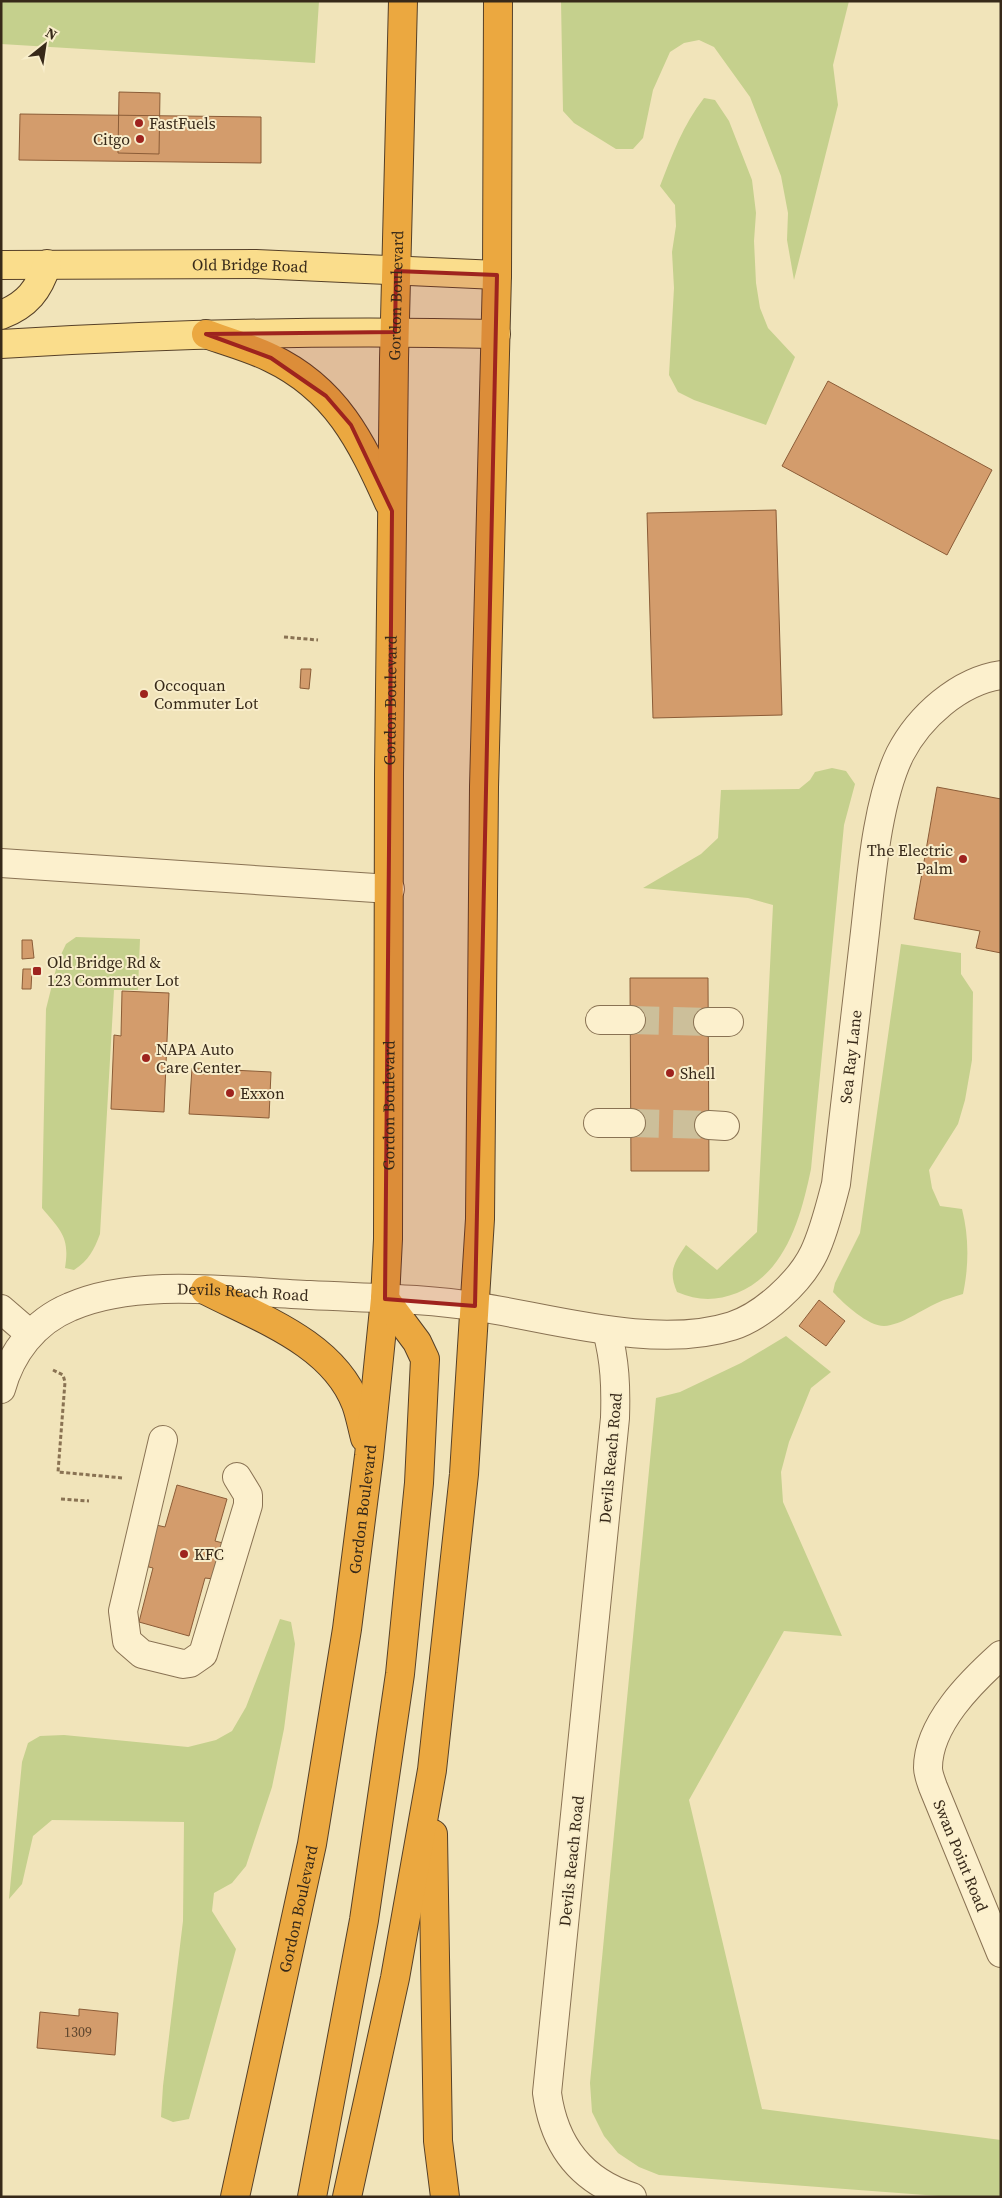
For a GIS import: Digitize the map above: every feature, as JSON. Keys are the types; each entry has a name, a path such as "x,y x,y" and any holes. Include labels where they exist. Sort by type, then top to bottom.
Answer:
{"highway":[{"name":"Gordon Boulevard","path":"235,2197 312,1844 347,1629 369,1456 385,1299 388,1239 389,774 392,511 403,1"},
{"path":"347,2197 395,1978 432,1770 464,1474 476,1306 480,1219 484,787 497,275 498,1"},
{"path":"206,334 271,358 307,379 326,396 355,434 370,460 392,511"},
{"path":"205,1290 302,1341 323,1357 337,1372 356,1404 369,1456"},
{"path":"312,2197 367,1900 400,1674 419,1483 425,1358 418,1342 385,1299"},
{"path":"432,1770 438,2141 445,2197"}],"main road":[{"path":"1,315 16,309 33,296 42,282 47,264"},
{"name":"Old Bridge Road","path":"1,265 256,264 497,275"},
{"path":"1,344 124,336 206,334 395,332 496,334"}],"street":[{"name":"Sea Ray Lane","path":"607,1331 681,1333 734,1326 762,1310 787,1290 813,1255 826,1222 836,1184 873,866 887,788 900,754 916,730 935,709 964,687 1001,675"},
{"path":"1,863 390,889"},
{"path":"600,1020 631,1020"},
{"path":"598,1123 631,1124"},
{"name":"Devils Reach Road","path":"1,1389 9,1365 30,1334 54,1314 89,1300 140,1290 205,1290 385,1299 476,1306 607,1331 614,1356 616,1380 615,1418 547,2093 550,2116 561,2144 583,2170 601,2184 632,2197"},
{"path":"1,1309 30,1334"},
{"path":"163,1440 123,1611 127,1640 142,1654 183,1664 190,1663 203,1654 248,1505 248,1495 237,1477"},
{"name":"Swan Point Road","path":"1001,1655 974,1680 955,1702 940,1726 930,1749 928,1770 933,1787 990,1898 1001,1953"}],"path":[{"path":"284,637 318,640"},
{"path":"53,1370 63,1375 65,1382 58,1472 130,1479"},
{"path":"61,1499 89,1501"}],"highlighted area":[{"path":"396,271 497,275 475,1306 385,1299 392,511 351,425 326,396 271,358 206,334 395,332"}],"green space":[{"path":"1,1 319,1 315,63 1,44"},
{"path":"561,1 849,1 833,65 838,105 794,280 787,240 788,213 781,176 750,97 714,47 699,40 684,43 670,52 653,90 643,138 633,149 616,149 574,123 563,111"},
{"path":"704,98 715,100 729,121 752,180 756,213 754,241 756,283 760,308 768,328 795,357 766,425 694,400 678,392 669,375 674,288 672,252 676,226 675,205 660,186 684,130"},
{"path":"832,768 846,771 855,784 844,825 811,1169 802,1206 789,1242 768,1272 754,1284 737,1293 714,1299 692,1297 677,1292 673,1278 674,1267 686,1245 717,1270 757,1232 773,905 748,898 643,888 701,854 718,838 721,790 799,789 810,780 815,772"},
{"path":"76,937 140,939 138,990 114,990 100,1234 90,1254 74,1270 65,1268 65,1241 59,1229 42,1208 46,1009 58,961 66,944"},
{"path":"901,944 961,953 961,974 973,992 972,1060 965,1100 958,1124 929,1170 932,1188 940,1206 962,1209 967,1240 967,1262 963,1294 931,1306 898,1323 884,1326 864,1318 833,1292 835,1283 860,1233"},
{"path":"786,1336 831,1372 811,1388 789,1442 781,1472 783,1502 842,1636 784,1631 689,1800 762,2109 1001,2140 1001,2197 952,2197 659,2175 639,2167 618,2153 604,2136 592,2112 590,2083 656,1398 680,1392 741,1363"},
{"path":"280,1619 291,1622 295,1644 284,1729 272,1787 246,1866 232,1883 214,1893 212,1911 236,1949 189,2119 173,2122 161,2117 183,1921 184,1822 52,1820 33,1836 22,1884 9,1899 22,1762 28,1743 40,1736 64,1735 188,1747 216,1740 232,1731 246,1707"}],"building":[{"name":"FastFuels","path":"119,92 160,93 159,154 118,153"},
{"name":"Citgo","path":"20,114 261,117 261,163 19,160"},
{"path":"828,381 992,470 947,555 782,466"},
{"path":"776,510 782,715 653,718 647,513"},
{"path":"301,669 311,669 309,689 300,688"},
{"name":"The Electric Palm","path":"937,787 1001,799 1001,953 976,948 980,931 914,919"},
{"path":"22,940 32,940 34,958 22,959"},
{"path":"23,969 32,969 31,989 22,989"},
{"name":"Shell","path":"630,978 708,978 709,1171 631,1171"},
{"path":"122,991 169,993 164,1112 111,1109 114,1035 121,1036"},
{"name":"Exxon","path":"192,1068 271,1072 269,1118 189,1114"},
{"path":"819,1300 845,1321 826,1346 799,1326"},
{"name":"KFC","path":"177,1485 227,1499 215,1541 223,1543 214,1579 205,1578 189,1636 139,1622 153,1568 145,1566 156,1525 165,1527"},
{"path":"79,2009 118,2013 115,2055 37,2048 40,2012 79,2016"}],"tunnel":[{"path":"631,1020 708,1022"},
{"path":"631,1123 709,1125"}],"place":[{"name":"FastFuels","path":"139,123"},
{"name":"Citgo","path":"140,139"},
{"name":"Occoquan Commuter Lot","path":"144,694"},
{"name":"The Electric Palm","path":"963,859"},
{"name":"Old Bridge Rd & 123 Commuter Lot","path":"37,971"},
{"name":"NAPA Auto Care Center","path":"146,1058"},
{"name":"Shell","path":"670,1073"},
{"name":"Exxon","path":"230,1093"},
{"name":"KFC","path":"184,1554"}]}
